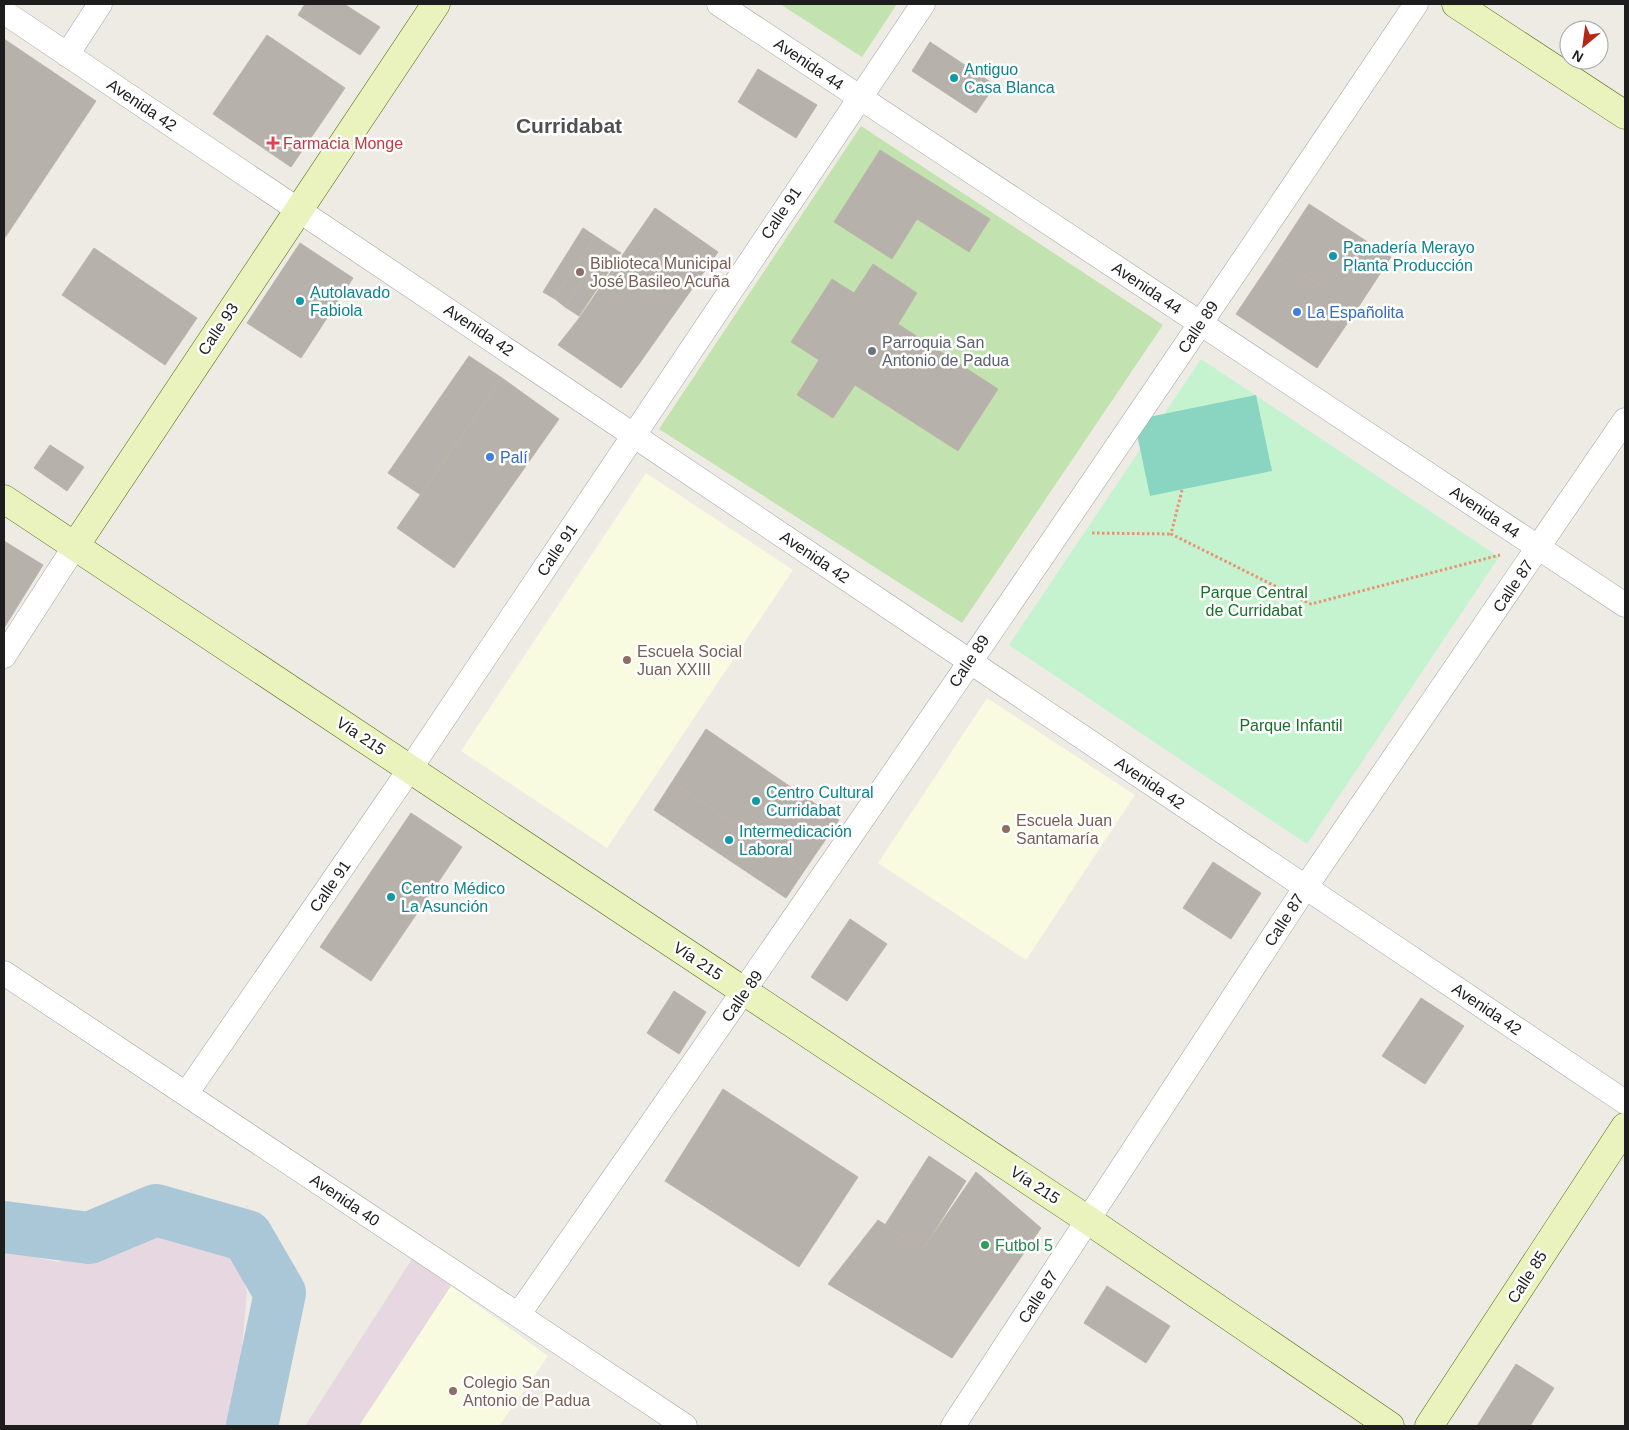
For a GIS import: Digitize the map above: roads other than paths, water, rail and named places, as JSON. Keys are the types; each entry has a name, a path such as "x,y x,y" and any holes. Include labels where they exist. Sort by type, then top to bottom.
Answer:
{"main road":[{"name":"Calle 93","path":"75,546 297,209 436,4"},
{"path":"1456,4 1625,115"},
{"name":"Vía 215","path":"4,499 1088,1220 1390,1426"},
{"name":"Calle 85","path":"1429,1426 1625,1127"}],"street":[{"path":"67,55 100,4"},
{"name":"Avenida 44","path":"719,4 1625,605"},
{"name":"Calle 91","path":"186,1094 410,769 923,4"},
{"name":"Calle 89","path":"518,1315 744,992 1056,533 1201,324 1416,4"},
{"name":"Avenida 42","path":"4,12 1625,1102"},
{"name":"Calle 87","path":"953,1426 1305,888 1625,420"},
{"name":"Calle 93","path":"4,656 75,546"},
{"name":"Avenida 40","path":"4,973 685,1426"}],"waterway":[{"path":"4,1227 89,1238 156,1210 247,1236 280,1293 252,1426"}],"place":[{"name":"Antiguo Casa Blanca","path":"954,78"},
{"name":"Farmacia Monge","path":"273,143"},
{"name":"Panadería Merayo Planta Producción","path":"1333,256"},
{"name":"Biblioteca Municipal José Basileo Acuña","path":"580,272"},
{"name":"Autolavado Fabiola","path":"300,301"},
{"name":"La Españolita","path":"1297,312"},
{"name":"Parroquia San Antonio de Padua","path":"872,351"},
{"name":"Palí","path":"490,457"},
{"name":"Escuela Social Juan XXIII","path":"627,660"},
{"name":"Centro Cultural Curridabat","path":"756,801"},
{"name":"Escuela Juan Santamaría","path":"1006,829"},
{"name":"Intermedicación Laboral","path":"729,840"},
{"name":"Centro Médico La Asunción","path":"391,897"},
{"name":"Futbol 5","path":"985,1245"},
{"name":"Colegio San Antonio de Padua","path":"453,1391"}],"district":[{"name":"Curridabat","path":"569,125"}],"park label":[{"name":"Parque Central de Curridabat","path":"1254,601"},
{"name":"Parque Infantil","path":"1291,725"}]}
